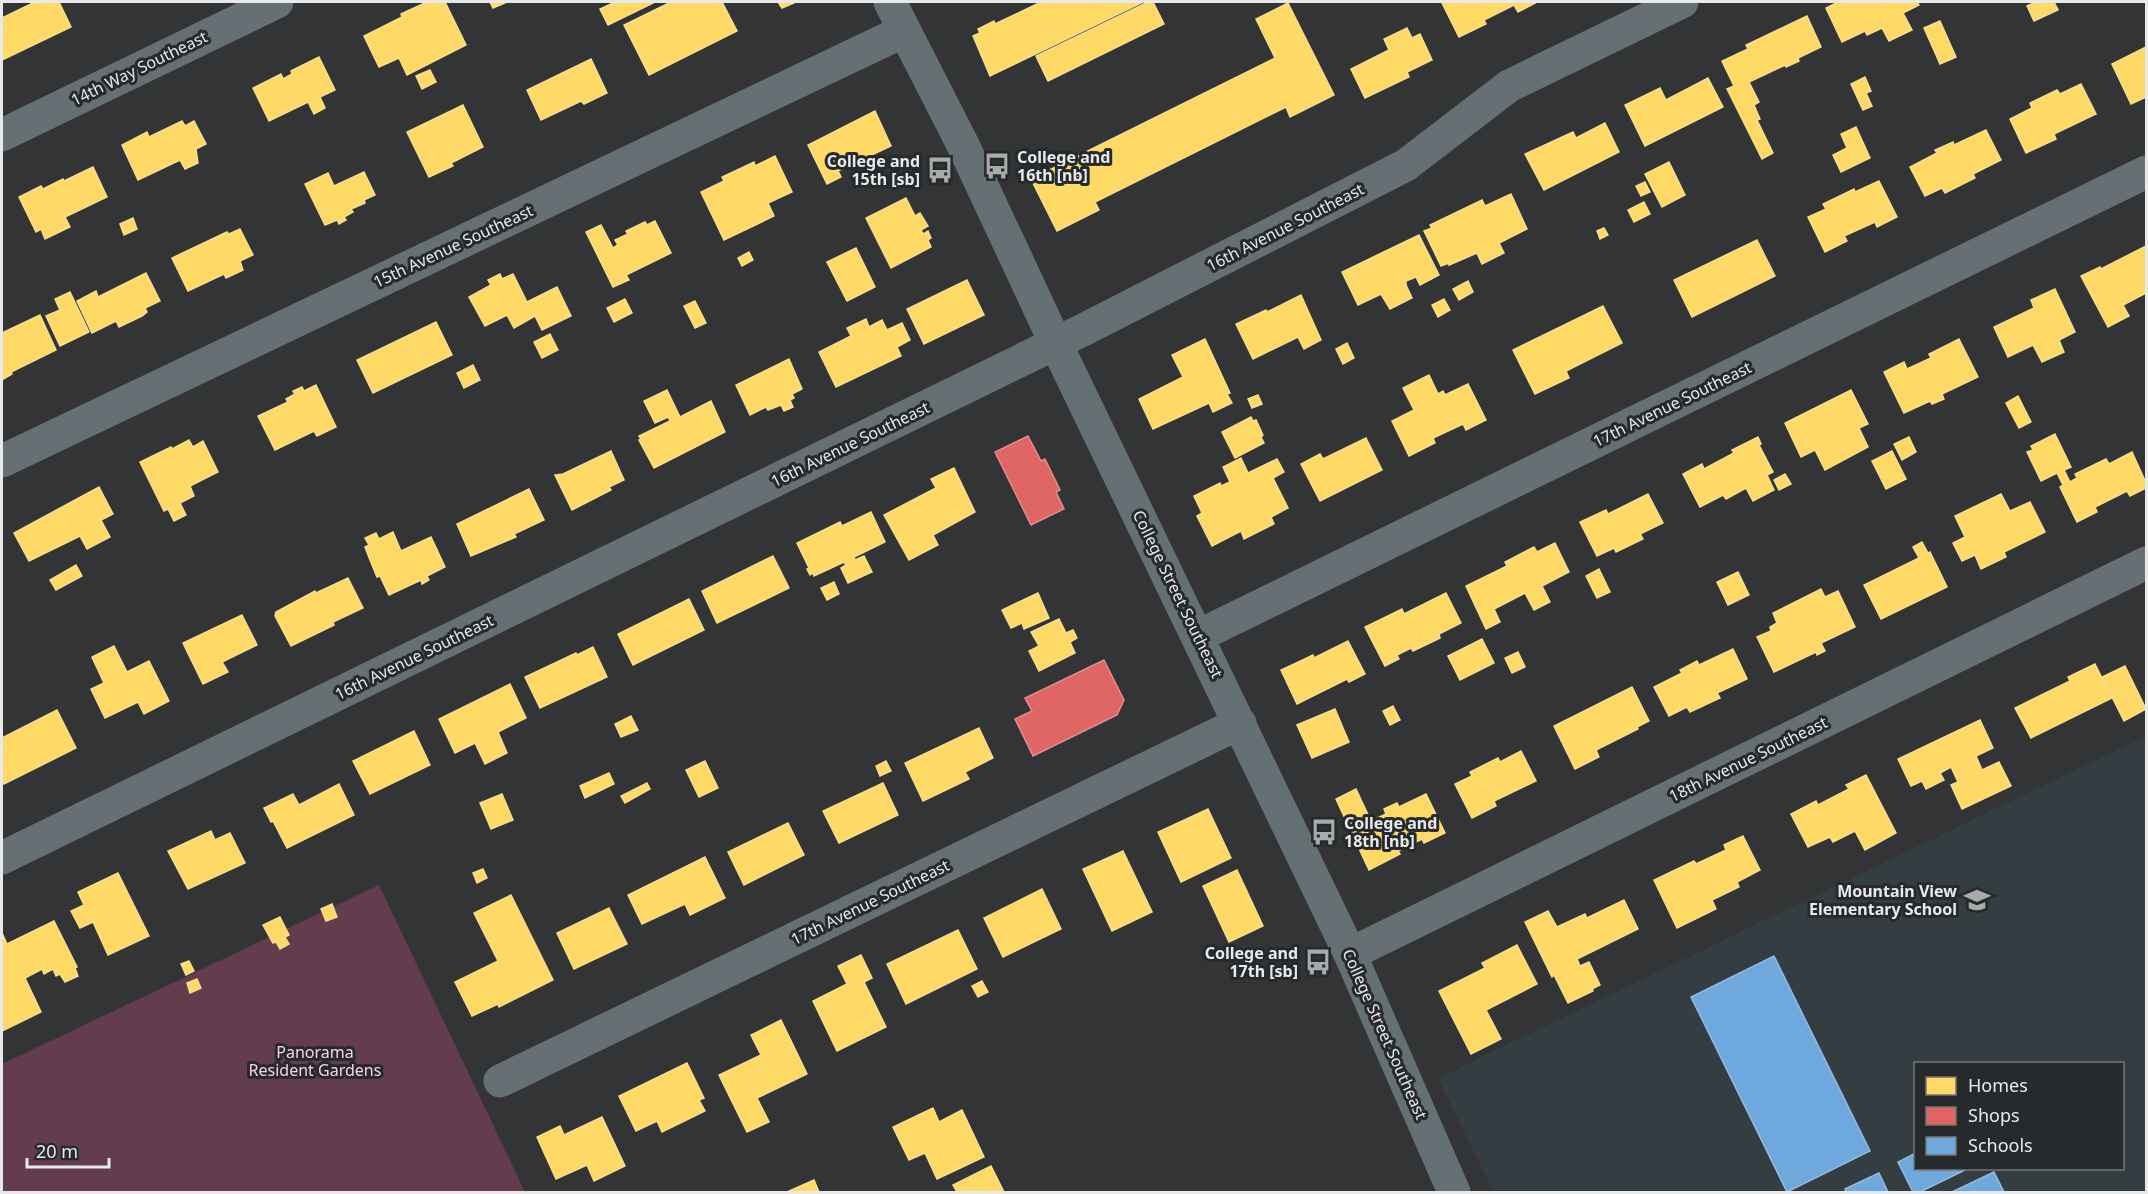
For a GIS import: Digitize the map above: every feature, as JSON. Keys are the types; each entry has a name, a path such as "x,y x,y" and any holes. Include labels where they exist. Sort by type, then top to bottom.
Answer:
{"main road":[{"name":"College Street Southeast","path":"890,2 964,147 1056,344 1350,954 1455,1192"}],"street":[{"name":"14th Way Southeast","path":"2,135 277,2"},
{"name":"16th Avenue Southeast","path":"2,858 1056,344 1406,165 1509,86 1682,2"},
{"name":"15th Avenue Southeast","path":"2,461 904,31"},
{"name":"17th Avenue Southeast","path":"1198,636 2146,172"},
{"name":"18th Avenue Southeast","path":"1350,954 2146,563"},
{"name":"17th Avenue Southeast","path":"500,1081 1240,723"}],"shaded area":[{"name":"Mountain View Elementary School","path":"2146,736 2146,1192 1494,1192 1438,1078"}],"green space":[{"name":"Panorama Resident Gardens","path":"379,885 525,1192 3,1192 2,1064"}],"building: Homes":[{"path":"35,2 59,2 71,27 2,60 2,18"},
{"path":"427,2 445,2 466,45 407,75 399,58 379,67 364,36"},
{"path":"490,2 507,2 493,8"},
{"path":"615,2 653,3 608,25 600,9"},
{"path":"671,2 722,2 737,31 649,75 624,25"},
{"path":"778,2 796,2 782,8"},
{"path":"1041,2 1143,2 990,76 973,36 980,33 978,29 994,21 995,24"},
{"path":"1148,2 1153,2 1164,24 1048,81 1036,56"},
{"path":"1537,2 1518,12 1514,5 1484,20 1486,24 1459,37 1442,3"},
{"path":"1838,2 1917,2 1919,5 1903,13 1912,30 1889,41 1882,28 1867,35 1865,31 1842,42 1826,8"},
{"path":"2036,2 2054,2 2058,10 2034,21 2027,6"},
{"path":"1288,3 1334,95 1290,117 1286,107 1095,202 1099,210 1057,231 1031,179 1275,58 1256,19"},
{"path":"1807,16 1821,47 1798,58 1799,61 1749,82 1759,102 1754,105 1760,119 1757,120 1773,153 1762,159 1727,89 1734,86 1722,61 1748,49 1746,45"},
{"path":"1940,21 1956,57 1940,64 1924,28"},
{"path":"1407,28 1412,38 1420,34 1432,60 1407,72 1409,77 1365,98 1351,69 1389,50 1384,39"},
{"path":"2146,47 2146,97 2131,104 2112,64"},
{"path":"319,57 335,90 320,97 325,108 314,114 308,102 269,121 253,88 281,74 283,79 292,74 291,71"},
{"path":"591,59 607,93 584,104 581,101 541,120 527,90"},
{"path":"430,70 436,82 422,89 416,76"},
{"path":"1865,77 1871,91 1866,93 1872,106 1863,110 1851,84"},
{"path":"1708,78 1723,107 1645,146 1625,105 1660,88 1666,100"},
{"path":"2081,84 2096,114 2054,134 2056,139 2026,153 2010,119 2032,108 2030,103 2057,90 2060,94"},
{"path":"463,105 483,147 451,163 453,166 429,177 407,132"},
{"path":"875,111 891,146 838,171 841,177 827,184 808,145"},
{"path":"182,121 185,126 194,121 206,144 196,149 198,163 185,169 180,160 138,180 122,145 147,132 149,137"},
{"path":"1605,123 1619,152 1544,190 1525,154 1573,132 1576,138"},
{"path":"1856,127 1870,158 1841,172 1833,155 1847,148 1841,134"},
{"path":"1986,130 2001,160 1973,174 1975,178 1945,193 1942,188 1925,196 1910,167 1937,153 1935,150 1953,142 1954,145"},
{"path":"775,156 792,192 768,203 774,216 724,240 701,192 724,181 722,177 754,162 755,166"},
{"path":"1669,162 1685,195 1662,207 1645,174"},
{"path":"93,167 107,197 65,217 70,227 45,239 41,229 36,232 19,197 41,186 43,189 63,179 64,181"},
{"path":"364,172 375,195 364,200 365,203 351,209 353,212 344,217 346,220 339,224 337,220 325,225 305,184 328,173 334,186"},
{"path":"1879,181 1897,217 1877,227 1875,222 1844,236 1847,241 1825,252 1808,217 1826,209 1823,204 1854,189 1855,192"},
{"path":"1645,182 1650,192 1641,196 1636,186"},
{"path":"1511,194 1527,229 1499,243 1504,253 1482,264 1477,253 1441,266 1424,231 1432,228 1430,225 1482,200 1485,206"},
{"path":"906,198 915,216 920,213 928,226 921,230 923,234 928,231 931,247 891,268 866,218"},
{"path":"1644,202 1650,214 1634,222 1628,210"},
{"path":"133,218 137,229 124,235 120,224"},
{"path":"655,221 671,253 626,275 629,280 613,287 586,232 601,225 613,248 618,245 615,240 628,234 626,231 645,222 647,225"},
{"path":"1604,228 1608,235 1600,239 1597,231"},
{"path":"240,229 253,255 240,261 243,270 226,278 224,274 188,291 172,258 227,232 229,234"},
{"path":"1419,235 1439,275 1420,285 1416,277 1406,281 1412,298 1390,309 1381,294 1358,305 1342,272"},
{"path":"1757,240 1775,276 1692,317 1674,280"},
{"path":"2146,246 2146,293 2123,305 2129,316 2108,327 2081,276 2100,267 2101,269"},
{"path":"856,248 875,287 847,301 827,262"},
{"path":"749,252 753,260 742,266 738,258"},
{"path":"146,273 160,301 145,308 147,312 142,316 119,327 116,321 92,333 77,301 96,291 98,297"},
{"path":"500,274 502,279 513,274 527,302 557,287 571,316 542,330 535,316 514,328 507,315 485,326 469,297 491,285 488,280"},
{"path":"967,280 984,315 924,344 907,309"},
{"path":"1468,281 1473,292 1459,300 1453,289"},
{"path":"2055,289 2075,332 2059,340 2064,352 2042,362 2033,345 2008,357 1994,327 2034,308 2031,300"},
{"path":"70,292 89,332 60,346 46,316 60,310 55,299"},
{"path":"1301,295 1321,340 1304,349 1298,337 1253,359 1236,324"},
{"path":"625,299 632,313 614,322 607,308"},
{"path":"1444,299 1450,310 1438,317 1432,305"},
{"path":"695,301 706,323 695,328 684,306"},
{"path":"1603,306 1622,343 1566,371 1569,378 1535,394 1513,350"},
{"path":"40,315 56,350 11,372 12,374 2,380 2,333"},
{"path":"866,319 869,327 882,320 887,330 902,323 910,340 897,347 901,356 836,387 819,352 851,336 847,328"},
{"path":"436,322 452,355 373,393 357,360"},
{"path":"550,334 558,350 542,358 534,342"},
{"path":"1205,339 1230,393 1227,394 1232,403 1213,412 1209,403 1153,429 1139,399 1183,377 1172,355"},
{"path":"1959,339 1978,377 1942,394 1944,399 1932,404 1930,401 1904,413 1884,372 1904,362 1907,369 1931,358 1929,354"},
{"path":"1347,343 1354,358 1343,364 1336,349"},
{"path":"789,359 802,389 792,394 794,398 790,400 793,407 784,411 781,405 768,410 766,407 750,415 736,385"},
{"path":"473,365 480,380 464,388 457,373"},
{"path":"1429,375 1438,394 1443,391 1445,395 1468,384 1486,420 1466,430 1463,424 1433,438 1435,443 1409,456 1392,421 1414,410 1403,388"},
{"path":"316,385 336,427 317,436 314,431 275,450 258,416 288,402 286,399 295,394 293,391 302,387 304,391"},
{"path":"667,390 680,417 711,401 725,432 654,468 639,436 670,421 668,417 655,423 644,401"},
{"path":"1851,390 1868,424 1859,428 1868,447 1825,470 1815,450 1801,457 1785,423"},
{"path":"1258,395 1262,404 1252,408 1248,399"},
{"path":"2018,396 2031,422 2019,428 2006,403"},
{"path":"1251,417 1253,421 1256,420 1264,443 1235,458 1222,432"},
{"path":"2055,434 2071,467 2064,470 2070,482 2077,478 2075,474 2106,459 2109,464 2132,452 2146,483 2146,488 2130,496 2127,491 2095,507 2097,512 2077,522 2060,487 2063,485 2057,473 2041,481 2027,452 2033,450 2031,446"},
{"path":"1758,437 1761,444 1759,445 1773,472 1767,475 1774,490 1753,501 1746,488 1726,499 1723,495 1700,507 1683,474 1702,464 1704,469 1734,453 1732,450"},
{"path":"1909,437 1916,452 1902,460 1894,444"},
{"path":"1366,438 1382,470 1320,501 1301,464 1320,454 1323,459"},
{"path":"189,440 193,447 203,441 218,472 190,486 194,496 180,503 186,515 174,521 168,509 164,511 140,462"},
{"path":"611,451 624,480 609,487 611,490 572,510 555,475 563,474"},
{"path":"1892,451 1906,479 1886,489 1872,461"},
{"path":"1241,458 1248,473 1277,459 1284,472 1273,478 1288,508 1271,517 1274,524 1244,539 1241,531 1212,546 1197,516 1202,513 1194,496 1220,483 1221,486 1230,482 1223,467"},
{"path":"954,468 975,512 933,535 938,545 909,560 884,515 936,488 931,479"},
{"path":"1785,474 1791,484 1779,490 1774,480"},
{"path":"99,487 113,514 101,520 110,537 87,549 80,536 29,561 14,533"},
{"path":"529,489 544,520 514,534 516,537 471,556 457,524"},
{"path":"1648,494 1663,523 1640,534 1643,539 1616,552 1614,548 1597,556 1580,522 1606,510 1608,514"},
{"path":"2001,494 2010,511 2030,502 2045,532 2004,552 2006,557 1981,569 1975,555 1962,561 1953,543 1965,537 1955,516"},
{"path":"871,512 885,542 854,557 855,560 864,556 872,572 848,583 841,568 846,565 844,562 814,576 813,573 810,575 797,543 840,522 842,526"},
{"path":"393,532 401,551 431,537 445,567 427,576 429,580 422,584 421,580 389,595 380,576 377,577 365,547 369,545 365,538 376,533 379,539"},
{"path":"1922,542 1928,553 1930,552 1947,587 1881,619 1864,585 1919,558 1913,547"},
{"path":"1555,543 1569,572 1542,586 1550,602 1534,610 1525,593 1494,609 1500,622 1486,629 1466,586 1507,566 1505,562 1534,547 1537,552"},
{"path":"773,556 789,588 717,623 702,591"},
{"path":"76,565 82,576 56,590 50,580"},
{"path":"1599,569 1610,592 1597,598 1586,576"},
{"path":"1738,572 1749,595 1728,605 1717,582"},
{"path":"348,578 363,608 291,646 275,616 276,612 315,591 316,593"},
{"path":"834,582 839,594 827,600 821,588"},
{"path":"1821,589 1825,597 1838,591 1855,627 1821,643 1825,651 1817,655 1816,652 1774,672 1757,637 1771,631 1770,627 1777,623 1773,613"},
{"path":"1038,593 1049,618 1024,629 1022,623 1011,628 1002,610"},
{"path":"1446,593 1461,623 1439,634 1440,638 1413,651 1411,648 1397,655 1399,659 1385,666 1365,627 1402,609 1404,614"},
{"path":"689,599 704,630 633,665 618,634"},
{"path":"242,615 257,645 222,662 228,672 203,684 183,643"},
{"path":"1059,619 1066,633 1073,630 1077,638 1070,642 1075,653 1039,671 1029,651 1039,646 1031,632"},
{"path":"1482,639 1494,663 1460,680 1448,656"},
{"path":"1348,641 1365,674 1349,682 1347,679 1297,704 1281,670 1313,655 1314,658"},
{"path":"114,646 127,672 149,661 169,701 144,714 138,702 105,718 91,689 104,683 92,657"},
{"path":"593,647 607,677 540,708 525,677"},
{"path":"1733,649 1747,679 1717,693 1720,698 1690,712 1687,707 1669,716 1654,687 1682,673 1680,670 1697,661 1699,665"},
{"path":"1518,652 1525,667 1512,673 1505,658"},
{"path":"2095,664 2112,698 2031,738 2015,708 2070,681 2068,677"},
{"path":"2125,666 2146,709 2124,721 2102,677"},
{"path":"510,684 526,718 498,732 507,753 485,764 475,743 455,753 439,719"},
{"path":"1632,687 1649,721 1596,750 1599,757 1575,769 1554,726"},
{"path":"1393,706 1400,720 1390,725 1383,711"},
{"path":"1335,709 1349,742 1312,758 1297,725"},
{"path":"57,710 76,748 4,784 2,738"},
{"path":"631,716 638,730 621,737 615,724"},
{"path":"1980,720 1993,748 1976,756 1982,770 1999,762 2011,786 1962,809 1951,785 1958,782 1951,767 1940,773 1944,780 1926,789 1922,781 1911,786 1898,759"},
{"path":"979,728 993,758 965,772 969,779 923,801 905,763"},
{"path":"414,731 430,765 370,794 353,761"},
{"path":"1521,751 1536,781 1494,801 1496,806 1472,818 1455,784 1472,776 1470,772 1498,758 1500,762"},
{"path":"705,761 718,788 699,797 686,770"},
{"path":"886,761 891,771 880,776 876,766"},
{"path":"609,773 614,784 585,798 580,786"},
{"path":"1866,775 1896,833 1865,850 1855,831 1833,842 1830,837 1808,847 1791,814 1816,801 1818,805 1849,789 1846,785"},
{"path":"647,783 650,789 625,803 621,796"},
{"path":"883,783 898,815 839,843 823,811"},
{"path":"339,784 354,815 287,848 264,808 293,794 299,805"},
{"path":"1356,789 1371,821 1386,814 1384,809 1397,803 1399,807 1426,794 1445,833 1424,843 1422,839 1398,851 1400,854 1369,870 1336,799"},
{"path":"502,794 513,820 491,829 480,803"},
{"path":"1208,809 1231,858 1181,882 1158,832"},
{"path":"788,823 804,855 744,885 728,852"},
{"path":"211,831 215,840 230,833 245,863 188,889 168,851"},
{"path":"1743,836 1760,870 1737,882 1739,887 1712,900 1716,909 1677,928 1654,880 1694,861 1696,864 1726,850 1724,845"},
{"path":"1123,851 1152,912 1112,931 1083,869"},
{"path":"705,857 725,898 690,915 685,904 642,924 628,895"},
{"path":"483,869 487,878 477,883 473,873"},
{"path":"1237,870 1263,926 1229,942 1203,886"},
{"path":"118,873 149,936 108,955 93,922 80,928 71,911 84,905 78,892"},
{"path":"1042,889 1061,929 1003,957 984,918"},
{"path":"511,895 553,980 499,1007 498,1004 472,1016 455,982 498,961 474,913"},
{"path":"1624,900 1638,929 1577,959 1580,966 1589,962 1600,985 1568,1003 1554,975 1552,977 1525,922 1548,911 1557,927 1585,914 1587,918"},
{"path":"332,904 337,917 326,921 321,909"},
{"path":"609,908 627,944 574,969 557,933"},
{"path":"280,917 289,935 285,937 289,944 280,949 276,942 273,943 263,925"},
{"path":"54,921 77,967 75,968 78,976 65,982 60,974 56,976 53,969 44,974 42,969 25,978 41,1012 2,1031 2,933 7,944"},
{"path":"958,930 977,969 906,1004 887,964"},
{"path":"1517,945 1537,984 1486,1010 1501,1039 1471,1054 1439,991 1485,968 1482,963"},
{"path":"861,955 872,978 864,982 886,1027 837,1051 813,1001 847,984 838,966"},
{"path":"189,961 194,971 186,975 181,964"},
{"path":"197,979 201,988 190,993 187,983"},
{"path":"982,981 988,992 978,997 972,986"},
{"path":"781,1020 807,1074 757,1098 769,1122 747,1132 719,1075 761,1055 751,1035"},
{"path":"687,1063 704,1098 699,1100 705,1111 662,1132 657,1121 636,1131 619,1096"},
{"path":"933,1108 939,1122 962,1110 984,1157 937,1179 925,1153 909,1160 893,1127"},
{"path":"602,1117 625,1166 594,1181 587,1165 556,1179 537,1137 560,1126 564,1135"},
{"path":"991,1166 1004,1192 957,1192 953,1185"},
{"path":"814,1180 819,1192 787,1192"}],"building: Shops":[{"path":"1028,436 1041,461 1045,459 1060,490 1056,492 1064,509 1031,525 995,452"},
{"path":"1104,660 1124,700 1117,715 1033,756 1015,719 1032,711 1025,698"}],"building: Schools":[{"path":"1774,956 1870,1151 1787,1192 1691,997"},
{"path":"1914,1154 1914,1170 1965,1170 1920,1192 1913,1192 1898,1162"},
{"path":"1994,1172 2004,1192 1952,1192"},
{"path":"1879,1173 1888,1192 1846,1192 1845,1189"}],"place":[{"name":"College and 16th [nb]","path":"997,166"},
{"name":"College and 15th [sb]","path":"940,170"},
{"name":"College and 18th [nb]","path":"1324,832"},
{"name":"Mountain View Elementary School","path":"1977,900"},
{"name":"College and 17th [sb]","path":"1318,962"}]}
